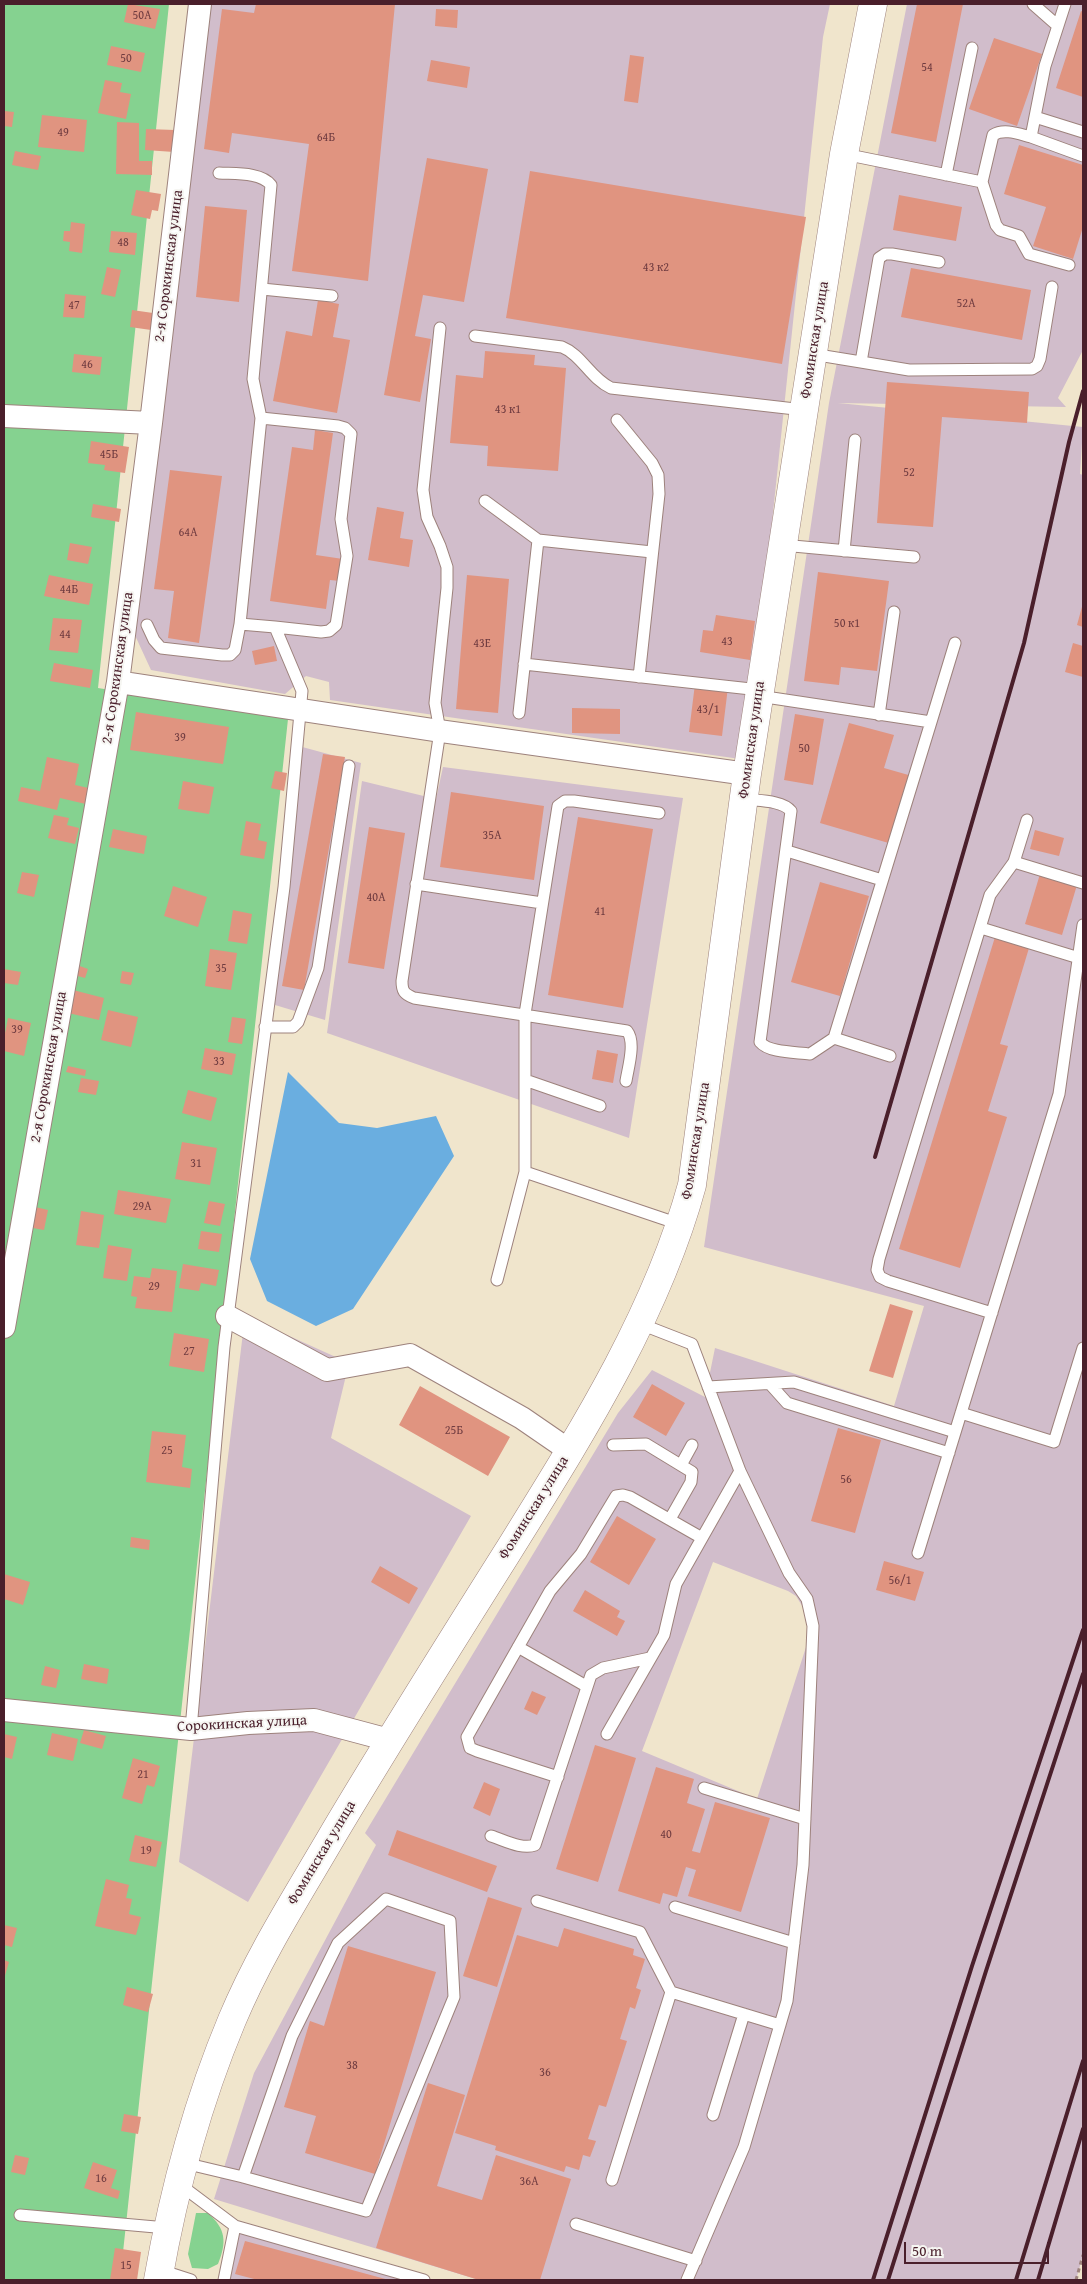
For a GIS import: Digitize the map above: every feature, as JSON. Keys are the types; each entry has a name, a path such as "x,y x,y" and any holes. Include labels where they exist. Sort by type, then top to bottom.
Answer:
{"street":[{"name":"2-я Сорокинская улица","path":"4,1327 118,682 151,423 200,4"},
{"name":"Фоминская улица","path":"159,2275 167,2228 180,2172 213,2069 256,1968 389,1740 570,1451 638,1323 681,1225 692,1185 745,786 812,354 844,154 873,4"},
{"path":"4,416 151,423"},
{"path":"118,682 440,731 745,786"},
{"path":"227,1316 327,1370 410,1355 522,1418 570,1451"},
{"name":"Сорокинская улица","path":"4,1710 191,1729 248,1723 314,1720 389,1740"}],"lane":[{"path":"1033,4 1058,26"},
{"path":"1031,137 1045,66 1065,4"},
{"path":"946,175 972,48"},
{"path":"1035,117 1083,132"},
{"path":"1069,265 1029,254 1019,236 1000,230 996,225 982,182 992,135 999,132 1031,137 1083,156"},
{"path":"844,154 982,182"},
{"path":"148,625 154,640 161,648 222,655 230,654 235,650 240,624 261,418 252,379 272,185 267,179 259,177 219,173"},
{"path":"861,362 879,258 885,254 892,254 939,262"},
{"path":"812,354 909,370 1032,369 1037,366 1040,359 1052,287"},
{"path":"262,289 332,296"},
{"path":"440,328 423,490 427,517 440,546 447,568 447,588 435,703 440,731 416,884 402,990 406,995 627,1031 631,1036 631,1044 626,1081"},
{"path":"475,336 562,347 572,351 600,383 611,388 804,410"},
{"path":"240,624 321,632 329,631 336,625 347,556 341,519 351,434 345,428 338,426 261,418"},
{"path":"617,420 652,463 658,475 659,494 639,676"},
{"path":"844,551 855,440"},
{"path":"485,501 538,540 652,552"},
{"path":"519,713 538,540"},
{"path":"782,545 914,558"},
{"path":"879,714 894,612"},
{"path":"191,1729 227,1316 284,888 302,691 275,627"},
{"path":"745,786 782,805 788,806 792,810 759,1034 760,1042 770,1048 810,1054 834,1038 955,643"},
{"path":"524,664 639,676 759,693 931,722"},
{"path":"266,1027 293,1026 298,1022 318,968 349,766"},
{"path":"497,1280 525,1172 525,1014 558,806 565,801 659,813"},
{"path":"992,1313 888,1281 880,1277 877,1270 990,896 1014,862 1027,820"},
{"path":"787,851 882,880"},
{"path":"1014,862 1083,883"},
{"path":"416,884 542,903"},
{"path":"918,1553 1059,1094 1083,925"},
{"path":"981,928 1079,958"},
{"path":"834,1038 890,1056"},
{"path":"525,1080 600,1106"},
{"path":"525,1172 681,1225"},
{"path":"638,1323 692,1344 740,1471 789,1573 807,1599 813,1626 803,1865 787,2001 744,2146 687,2280"},
{"path":"961,1413 1054,1442 1083,1348"},
{"path":"708,1387 794,1382 955,1432"},
{"path":"770,1384 787,1403 949,1453"},
{"path":"613,1445 646,1444 689,1469 693,1476 670,1520"},
{"path":"681,1465 692,1445"},
{"path":"607,1734 664,1635 676,1584 740,1471"},
{"path":"558,1777 477,1751 468,1744 470,1730 550,1591 581,1554 616,1496 630,1497 702,1538"},
{"path":"518,1647 586,1686"},
{"path":"491,1836 522,1846 529,1847 535,1845 586,1686 591,1676 597,1671 650,1658"},
{"path":"704,1788 805,1819"},
{"path":"180,2172 243,2177 366,2211 454,1997 450,1921 386,1899 338,1943 292,2036 243,2177"},
{"path":"537,1901 640,1932 671,1992 612,2180"},
{"path":"674,1906 794,1943"},
{"path":"671,1992 780,2025"},
{"path":"713,2116 744,2014"},
{"path":"180,2172 235,2226 424,2280"},
{"path":"20,2215 167,2228"},
{"path":"576,2224 696,2261"},
{"path":"224,2280 235,2226"},
{"path":"159,2275 191,2280"}],"path":[{"path":"1076,2280 1083,2256"}],"shaded area":[{"path":"208,4 830,4 823,37 747,760 330,700 329,682 306,676 285,694 151,670 133,631"},
{"path":"907,4 1083,4 1083,350 1058,398 1066,407 838,403 1083,427 1080,474 1083,475 1083,2255 1076,2280 479,2280 214,2199 254,2073 376,1845 365,1833 618,1413 652,1370 705,1397 715,1348 894,1406 924,1306 704,1247 829,403","holes":["713,1562 788,1591 796,1596 806,1612 810,1633 757,1799 642,1751"]},
{"path":"295,745 361,763 325,1020 265,1002"},
{"path":"443,767 683,798 629,1138 327,1033 362,781 436,799"},
{"path":"245,1316 349,1363 331,1438 471,1516 248,1902 179,1862"},
{"path":"240,2231 410,2280 230,2280"}],"green space":[{"path":"4,4 169,4 98,688 288,719 120,2280 4,2280"},
{"path":"196,2213 208,2213 218,2225 223,2236 223,2249 218,2264 208,2269 192,2268 188,2254"}],"water":[{"path":"288,1072 339,1123 377,1128 436,1116 454,1156 353,1309 316,1326 267,1301 250,1259"}],"building":[{"path":"128,4 160,9 155,29 124,22"},
{"path":"256,4 395,4 368,281 292,271 309,144 232,133 229,153 204,149 222,9 254,13"},
{"path":"917,4 963,4 936,142 891,133"},
{"path":"436,9 458,10 457,28 435,26"},
{"path":"1081,11 1083,12 1083,97 1056,88"},
{"path":"994,38 1042,54 1017,126 969,109"},
{"path":"111,46 145,53 141,72 107,65"},
{"path":"630,55 644,57 638,103 624,101"},
{"path":"431,60 470,67 467,88 427,81"},
{"path":"105,80 122,83 120,92 131,94 126,119 98,113"},
{"path":"4,111 14,112 12,127 4,126"},
{"path":"42,115 87,120 84,152 38,147"},
{"path":"117,122 139,123 139,161 152,161 152,175 116,174"},
{"path":"146,129 175,130 174,152 145,150"},
{"path":"1019,145 1083,165 1083,227 1073,259 1033,246 1046,207 1004,194"},
{"path":"15,151 41,156 38,170 12,165"},
{"path":"427,158 488,169 464,302 423,295 415,336 431,339 420,402 384,395"},
{"path":"530,171 806,217 782,364 506,318"},
{"path":"136,190 161,194 158,211 152,210 150,219 131,215"},
{"path":"899,195 962,207 956,241 893,230"},
{"path":"205,206 247,210 239,302 196,297"},
{"path":"71,222 85,224 82,253 69,251 70,242 63,241 64,231 70,231"},
{"path":"111,231 137,233 135,255 109,252"},
{"path":"107,267 121,270 115,297 101,294"},
{"path":"911,268 1031,290 1022,340 901,317"},
{"path":"65,294 86,296 84,318 63,317"},
{"path":"318,300 339,304 333,337 350,340 337,413 273,401 286,331 312,336"},
{"path":"132,310 153,313 151,330 130,327"},
{"path":"485,351 535,355 534,365 566,368 558,471 487,466 488,446 450,443 456,375 483,378"},
{"path":"74,354 102,357 100,375 72,372"},
{"path":"887,382 1029,392 1027,423 942,417 933,527 877,523"},
{"path":"315,430 333,433 316,555 343,559 340,581 330,580 326,609 270,601 292,447 313,450"},
{"path":"91,441 129,447 125,473 104,470 105,465 88,463"},
{"path":"170,470 222,476 199,643 168,638 174,591 154,589"},
{"path":"93,504 121,509 119,522 91,517"},
{"path":"377,507 404,512 400,538 413,540 409,567 368,560"},
{"path":"70,543 92,547 88,564 67,560"},
{"path":"818,572 889,581 877,671 841,667 839,685 804,681"},
{"path":"49,575 93,584 89,605 44,596"},
{"path":"467,575 509,579 498,713 456,709"},
{"path":"1083,603 1083,627 1077,625"},
{"path":"716,615 755,621 750,660 700,652 703,630 713,631"},
{"path":"53,618 82,620 78,653 49,650"},
{"path":"1073,643 1083,646 1083,677 1065,672"},
{"path":"274,646 277,661 255,665 252,651"},
{"path":"54,663 93,670 90,688 50,681"},
{"path":"695,684 728,687 722,736 689,732"},
{"path":"572,708 620,709 620,734 572,733"},
{"path":"136,712 229,727 223,764 130,750"},
{"path":"795,714 824,719 813,785 784,780"},
{"path":"849,723 894,735 884,768 912,776 892,844 820,823"},
{"path":"323,754 345,757 304,990 282,986"},
{"path":"47,757 79,764 75,785 93,789 90,805 60,798 57,810 18,801 21,787 40,791"},
{"path":"275,771 287,773 284,791 271,788"},
{"path":"183,781 214,787 209,814 178,809"},
{"path":"451,792 544,806 534,880 440,867"},
{"path":"54,815 69,818 67,825 79,828 75,844 48,838"},
{"path":"578,817 653,829 623,1008 548,995"},
{"path":"246,821 261,824 258,840 267,842 264,859 240,855"},
{"path":"369,827 405,833 384,969 348,963"},
{"path":"113,829 147,836 144,854 109,847"},
{"path":"1035,830 1064,838 1059,856 1030,849"},
{"path":"22,872 39,875 34,897 17,893"},
{"path":"1040,874 1077,885 1062,935 1025,924"},
{"path":"820,882 869,896 840,996 791,982"},
{"path":"173,886 207,897 198,927 164,916"},
{"path":"233,910 252,914 247,944 228,941"},
{"path":"995,937 1029,948 1000,1044 1008,1046 988,1111 1007,1117 960,1268 899,1249"},
{"path":"210,949 237,953 231,990 205,986"},
{"path":"77,965 88,969 85,978 74,975"},
{"path":"4,969 21,972 18,985 4,983"},
{"path":"122,971 134,973 131,985 120,983"},
{"path":"73,990 104,998 99,1020 68,1013"},
{"path":"108,1010 138,1017 131,1047 101,1040"},
{"path":"232,1017 246,1019 242,1044 228,1042"},
{"path":"8,1018 31,1023 24,1056 4,1051 4,1038"},
{"path":"205,1048 236,1054 232,1075 201,1069"},
{"path":"597,1050 618,1054 613,1083 592,1079"},
{"path":"68,1066 86,1070 85,1076 66,1072"},
{"path":"81,1078 99,1081 96,1095 78,1092"},
{"path":"188,1090 217,1098 211,1121 182,1113"},
{"path":"182,1142 217,1148 210,1185 175,1179"},
{"path":"118,1190 171,1199 166,1223 114,1214"},
{"path":"209,1201 225,1204 220,1226 204,1223"},
{"path":"31,1206 48,1210 44,1230 27,1227"},
{"path":"81,1211 104,1215 99,1248 76,1245"},
{"path":"201,1231 222,1234 219,1252 198,1249"},
{"path":"108,1245 132,1249 127,1281 103,1278"},
{"path":"183,1264 219,1270 216,1286 201,1283 199,1291 179,1288"},
{"path":"152,1268 177,1271 172,1312 135,1308 137,1297 131,1296 134,1276 150,1278"},
{"path":"890,1304 913,1311 893,1378 869,1371"},
{"path":"174,1333 209,1339 204,1372 169,1366"},
{"path":"652,1384 685,1403 666,1436 633,1417"},
{"path":"420,1386 510,1437 488,1476 399,1425"},
{"path":"838,1428 881,1440 855,1533 811,1521"},
{"path":"152,1431 186,1435 182,1467 192,1469 190,1488 146,1482"},
{"path":"617,1516 656,1539 629,1585 590,1562"},
{"path":"131,1537 150,1540 149,1550 130,1547"},
{"path":"884,1561 924,1572 915,1601 876,1590"},
{"path":"380,1566 418,1588 409,1604 371,1582"},
{"path":"4,1574 30,1582 23,1605 4,1599"},
{"path":"585,1590 620,1611 617,1617 625,1621 617,1636 573,1611"},
{"path":"84,1664 109,1669 107,1684 81,1679"},
{"path":"45,1666 60,1670 56,1688 41,1685"},
{"path":"532,1691 546,1697 537,1715 524,1709"},
{"path":"84,1730 106,1736 102,1749 80,1743"},
{"path":"52,1733 78,1739 73,1761 47,1755"},
{"path":"4,1734 17,1737 12,1759 4,1757"},
{"path":"595,1745 636,1758 598,1882 556,1869"},
{"path":"133,1758 160,1766 154,1787 147,1785 142,1804 122,1798"},
{"path":"656,1767 694,1779 687,1803 705,1809 692,1851 700,1853 715,1802 770,1818 741,1912 688,1896 696,1870 686,1867 677,1897 663,1893 660,1904 618,1891"},
{"path":"484,1782 500,1789 490,1816 473,1808"},
{"path":"397,1830 497,1866 487,1892 388,1855"},
{"path":"135,1835 162,1842 156,1867 129,1861"},
{"path":"106,1879 129,1885 126,1898 132,1899 129,1914 141,1917 136,1935 95,1926"},
{"path":"488,1897 522,1908 497,1987 463,1976"},
{"path":"4,1925 17,1928 12,1947 4,1945"},
{"path":"564,1928 634,1949 633,1955 645,1959 636,1988 641,1990 635,2009 630,2007 620,2039 627,2041 606,2107 599,2105 588,2139 596,2141 590,2157 583,2155 579,2170 566,2166 564,2172 495,2150 496,2146 455,2133 517,1935 558,1947"},
{"path":"348,1946 436,1972 375,2174 305,2153 316,2116 284,2107 310,2021 324,2026"},
{"path":"4,1960 9,1962 4,1979"},
{"path":"127,1987 153,1994 148,2012 123,2005"},
{"path":"428,2083 465,2095 437,2186 482,2200 496,2155 571,2179 540,2280 479,2280 376,2248"},
{"path":"124,2114 141,2117 138,2134 121,2131"},
{"path":"15,2155 29,2158 25,2175 11,2172"},
{"path":"93,2162 117,2170 111,2188 120,2191 118,2199 84,2188"},
{"path":"245,2241 389,2280 258,2280 235,2274"},
{"path":"115,2248 141,2252 137,2280 110,2280"}],"railway":[{"path":"875,1157 1024,643 1069,442 1083,391"},
{"path":"873,2280 972,1966 1083,1630"},
{"path":"888,2280 1083,1674"},
{"path":"1016,2280 1083,2061"},
{"path":"1038,2280 1083,2129"}]}
